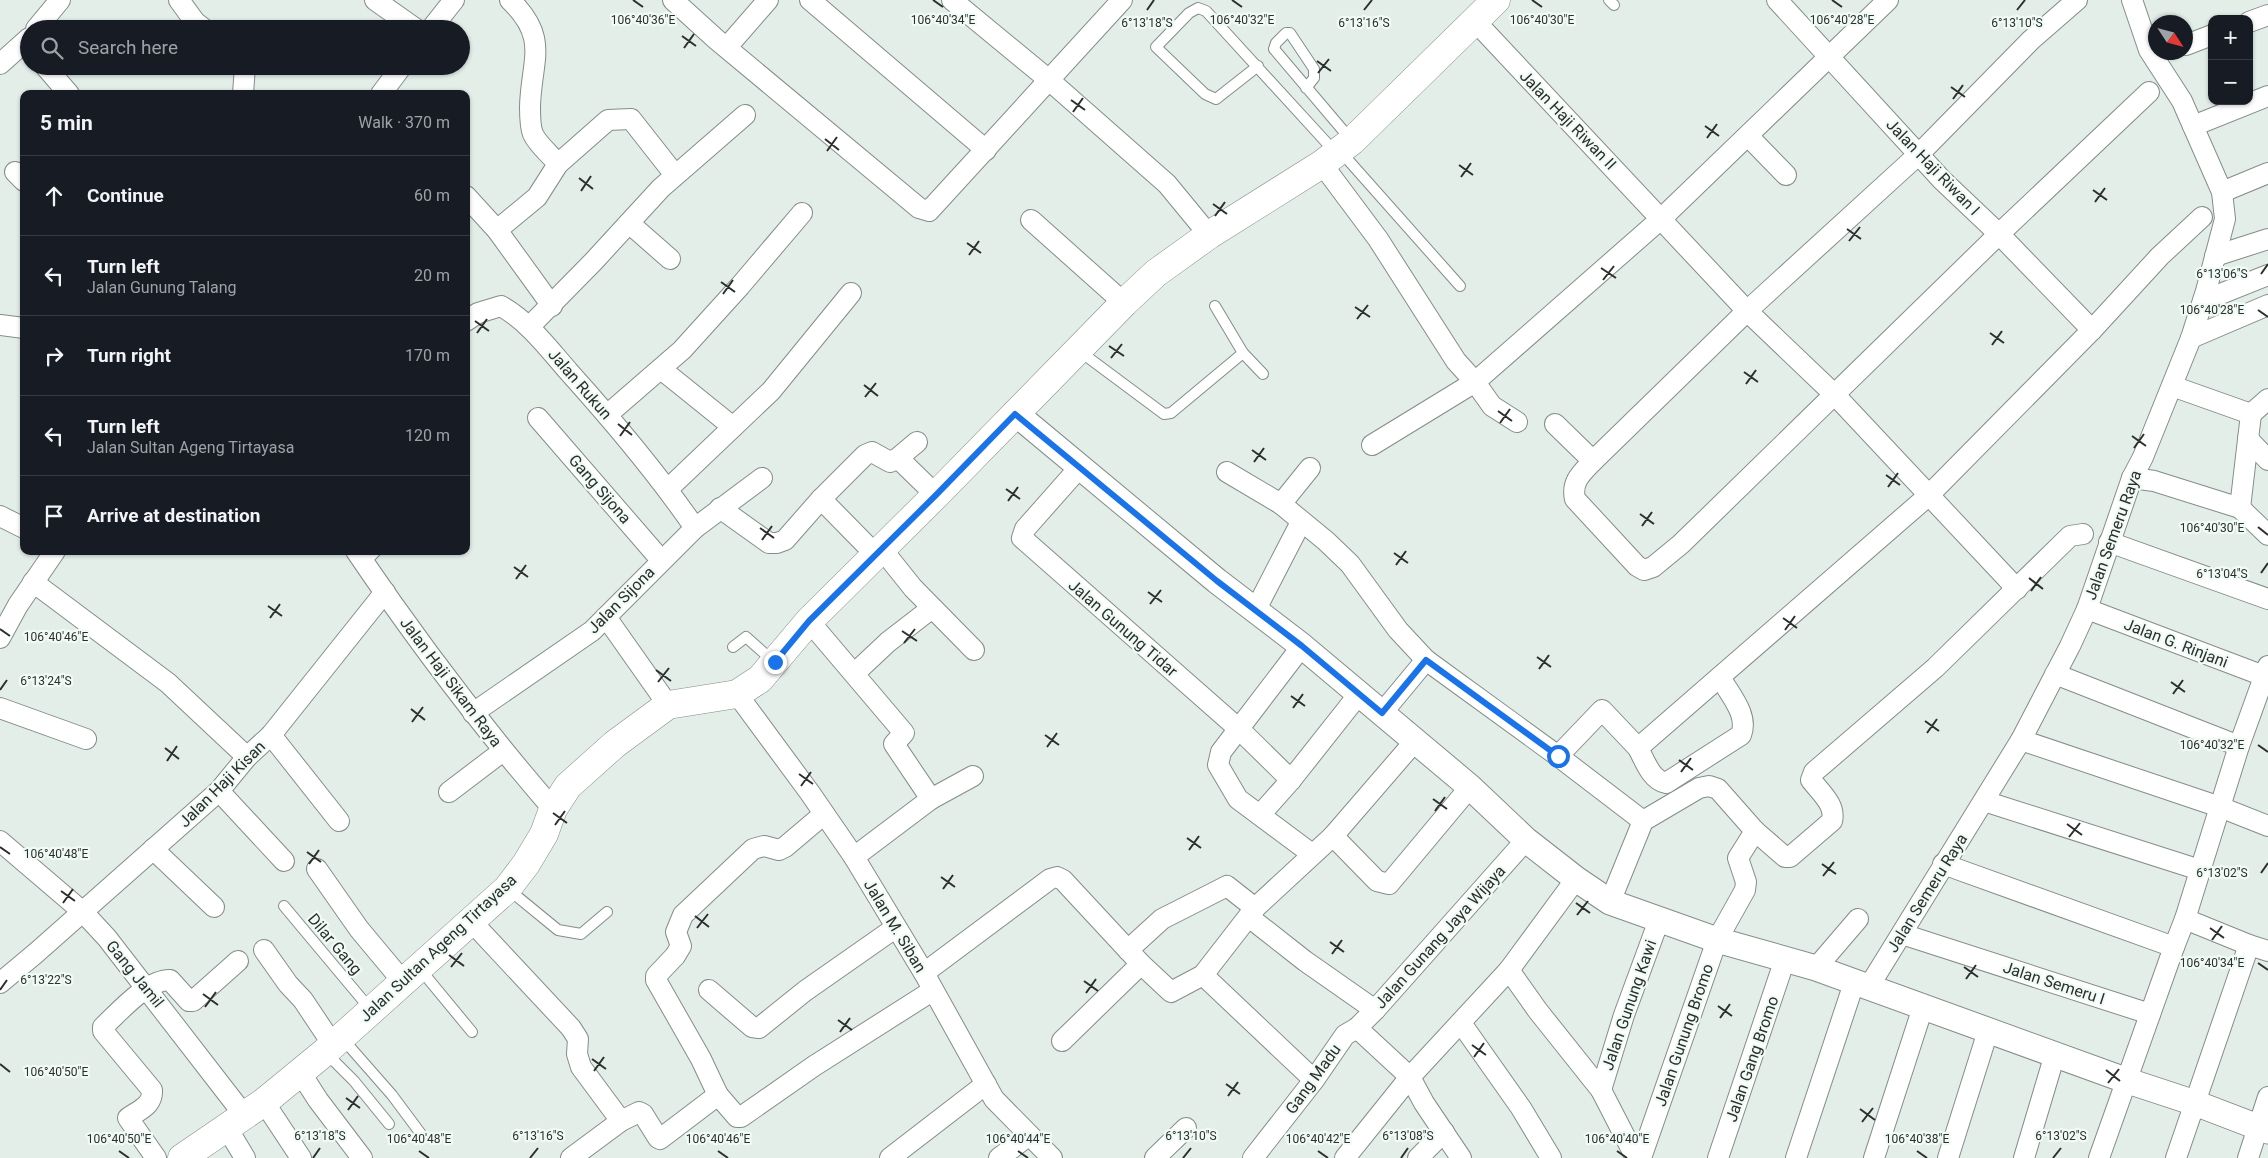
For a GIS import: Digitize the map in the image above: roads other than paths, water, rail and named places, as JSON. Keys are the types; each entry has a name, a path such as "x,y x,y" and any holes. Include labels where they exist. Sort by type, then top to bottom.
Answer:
{"main road":[{"name":"Jalan Sultan Ageng Tirtayasa","path":"182,1158 245,1115 334,1045 368,1006 412,975 507,889 526,864 544,834 553,808 568,786 615,744 668,705 737,694 760,679 809,621 1156,273 1210,235 1338,152 1496,0"}],"street":[{"path":"45,20 60,0"},
{"path":"179,0 194,20"},
{"path":"375,0 403,20"},
{"path":"438,20 454,0"},
{"path":"510,0 522,12 534,32 538,48 531,88 530,114 533,134 558,164"},
{"path":"673,0 919,208 929,211 1049,80 1115,2"},
{"path":"727,47 768,0"},
{"path":"810,0 986,150"},
{"path":"952,0 1049,80 1167,184 1210,235"},
{"name":"Jalan Haji Riwan I","path":"1778,0 1942,180 1999,234 2092,330"},
{"path":"1372,445 1475,382 1662,218 1888,0"},
{"path":"2077,0 2031,40 1919,154 1748,311 1593,461 1576,479 1572,489 1575,499 1637,566 1644,570 1653,567 1681,544 1999,234 2148,92"},
{"name":"Jalan Semeru Raya","path":"2132,0 2148,47"},
{"path":"2253,21 2268,15"},
{"name":"Jalan Haji Riwan II","path":"1475,21 1748,311 1835,395 2017,590"},
{"path":"2193,42 2208,37"},
{"path":"0,64 20,47"},
{"name":"Jalan Semeru Raya","path":"1796,1158 1861,985 1902,934 1943,864 2021,740 2087,609 2132,478 2143,457 2191,338 2225,219 2222,192 2162,60"},
{"path":"53,75 66,90"},
{"path":"243,90 244,75"},
{"path":"384,90 395,75"},
{"path":"2193,126 2268,96"},
{"path":"470,318 478,313 501,306 522,321 552,306 675,175 744,115"},
{"path":"497,230 537,197 558,164 608,120 631,119 675,175"},
{"path":"1748,136 1786,176"},
{"path":"1338,152 1378,239 1456,361 1475,382 1492,406 1517,422"},
{"path":"2222,192 2268,173"},
{"path":"470,200 497,230 552,306"},
{"path":"607,415 689,343 802,213"},
{"path":"1638,748 1928,496 2092,330 2160,256 2202,217"},
{"path":"1031,220 1124,303"},
{"path":"629,223 670,259"},
{"path":"2215,256 2268,239"},
{"path":"2203,301 2268,275"},
{"path":"668,489 771,391 851,293"},
{"path":"2191,338 2268,305"},
{"name":"Jalan Rukun","path":"522,321 607,415 668,489 695,528"},
{"path":"0,324 20,327"},
{"path":"661,369 733,427"},
{"path":"2172,386 2251,414"},
{"path":"2240,508 2251,414 2268,399"},
{"path":"1015,414 1382,713 1470,787 1524,842 1610,902 1717,940 1816,968 2263,1129"},
{"name":"Gang Sijona","path":"538,418 661,560"},
{"path":"1555,424 1593,461"},
{"path":"2248,439 2268,460"},
{"path":"720,508 769,543 777,543 785,540 821,499 865,455 872,452 890,462 898,458 917,442"},
{"path":"898,458 936,495"},
{"name":"Jalan Gunung Tidar","path":"1079,468 1025,529 1022,538 1240,730 1291,780"},
{"path":"1281,504 1310,468"},
{"path":"1228,472 1281,504 1326,541 1350,564 1398,630 1426,660 1558,756 1643,821"},
{"name":"Jalan Sijona","path":"473,713 592,631 695,528 762,478"},
{"path":"2132,478 2154,481 2240,508 2268,535"},
{"path":"821,499 878,551 974,650"},
{"path":"0,516 20,526"},
{"path":"1255,611 1301,522"},
{"path":"1610,902 1643,821 1699,788 1709,786 1718,789 1755,831 1785,857 1790,856 1832,821 1834,813 1831,805 1811,780 1814,772 1935,668 2017,590 2070,536 2083,534"},
{"path":"2109,542 2268,599"},
{"path":"0,638 33,582 52,555"},
{"name":"Jalan Haji Sikam Raya","path":"366,555 385,592 421,645 502,751 553,808"},
{"path":"33,582 168,683 247,757"},
{"name":"Jalan Haji Kisan","path":"6,977 83,912 218,791 247,757 272,734 385,592"},
{"path":"855,673 888,642 932,608"},
{"name":"Jalan G. Rinjani","path":"2087,609 2266,671"},
{"path":"606,617 668,705"},
{"path":"809,621 904,733 894,744 931,799"},
{"path":"1302,646 1240,730 1221,752 1218,765 1238,799 1312,854"},
{"path":"1382,713 1426,660"},
{"path":"2099,1158 2125,1080 2185,920 2239,746 2266,671"},
{"path":"2055,674 2239,746"},
{"path":"1558,756 1602,710 1638,748 1658,782 1666,783 1741,735 1744,718 1720,678"},
{"name":"Jalan M. Siban","path":"737,694 854,857 994,1099 1028,1136 1052,1158"},
{"path":"1260,815 1291,780 1359,694"},
{"path":"0,708 86,739"},
{"path":"272,734 339,821"},
{"path":"2021,740 2220,807 2268,826"},
{"path":"824,814 779,850 764,846 753,849 683,915 676,932 681,946 675,956 656,976 656,980 701,1059 718,1095 737,1117 741,1117 814,1066 928,982 1050,879 1057,877 1063,880 1134,957 1171,992 1203,975 1253,911 1333,836 1415,741"},
{"path":"449,792 502,751"},
{"path":"854,857 931,799 973,776"},
{"path":"1333,836 1377,881 1389,884 1470,787"},
{"path":"218,791 284,861"},
{"path":"1984,801 2200,870"},
{"name":"Jalan Gunung Bromo","path":"1641,1158 1717,940 1745,890 1746,882 1739,854 1755,831"},
{"name":"Jalan Gunang Jaya Wijaya","path":"1357,1028 1524,842"},
{"name":"Gang Jamil","path":"4,845 83,912 147,988 245,1115"},
{"path":"153,849 214,907"},
{"path":"1943,864 2174,946"},
{"path":"317,869 359,929 412,975"},
{"path":"1345,1158 1410,1077 1509,970 1576,880"},
{"path":"1062,1042 1134,957 1162,920 1227,886 1253,911 1254,920 1304,961 1375,1010"},
{"path":"1816,968 1858,919"},
{"name":"Jalan Gunung Kawi","path":"1601,1090 1624,1014 1659,920"},
{"path":"2176,1158 2195,1103 2259,948 2185,920"},
{"path":"471,921 571,1028 578,1039 578,1054 581,1068 621,1121"},
{"path":"709,990 752,1027 759,1028 805,991 895,928"},
{"name":"Jalan Semeru I","path":"1902,934 2150,1014"},
{"path":"264,950 288,984 303,1000 334,1045"},
{"name":"Jalan Gang Bromo","path":"1718,1158 1785,960"},
{"path":"156,1158 128,1118 149,1103 152,1090 102,1029 147,988 161,979 170,980 189,1001 193,1001 238,961"},
{"path":"1509,970 1538,1011 1601,1090 1636,1158"},
{"path":"1203,975 1314,1080"},
{"path":"1874,1158 1922,1007"},
{"path":"1461,1023 1522,1108 1551,1158"},
{"path":"1357,1028 1410,1077 1461,1158"},
{"name":"Gang Madu","path":"1253,1158 1314,1080 1345,1035 1357,1028"},
{"path":"1948,1158 1988,1031"},
{"path":"2024,1158 2055,1054"},
{"path":"300,1072 318,1100 362,1158"},
{"path":"890,1158 986,1084"},
{"path":"571,1158 621,1121 639,1112 643,1114 660,1139 718,1095"},
{"path":"2248,1158 2263,1129 2268,1097"},
{"path":"245,1115 245,1158"},
{"path":"245,1115 301,1158"},
{"path":"1155,1158 1186,1128"},
{"path":"1418,1158 1444,1132"},
{"path":"999,1158 1028,1136"}],"lane":[{"path":"1258,66 1216,99 1205,94 1156,47 1189,13 1198,8 1206,11 1258,66 1338,152 1460,286"},
{"path":"1306,88 1314,78 1314,69 1290,32 1286,32 1276,42 1274,49 1306,88 1338,152"},
{"path":"1215,306 1243,353 1263,374"},
{"path":"1078,350 1164,414 1171,413 1243,353"},
{"path":"733,647 746,637 775,662"},
{"path":"507,889 558,930 581,934 607,912"},
{"name":"Dilar Gang","path":"284,906 368,1006"},
{"path":"412,975 472,1032"},
{"path":"334,1045 354,1081 389,1124"},
{"path":"334,1045 392,1096 420,1134"}]}
